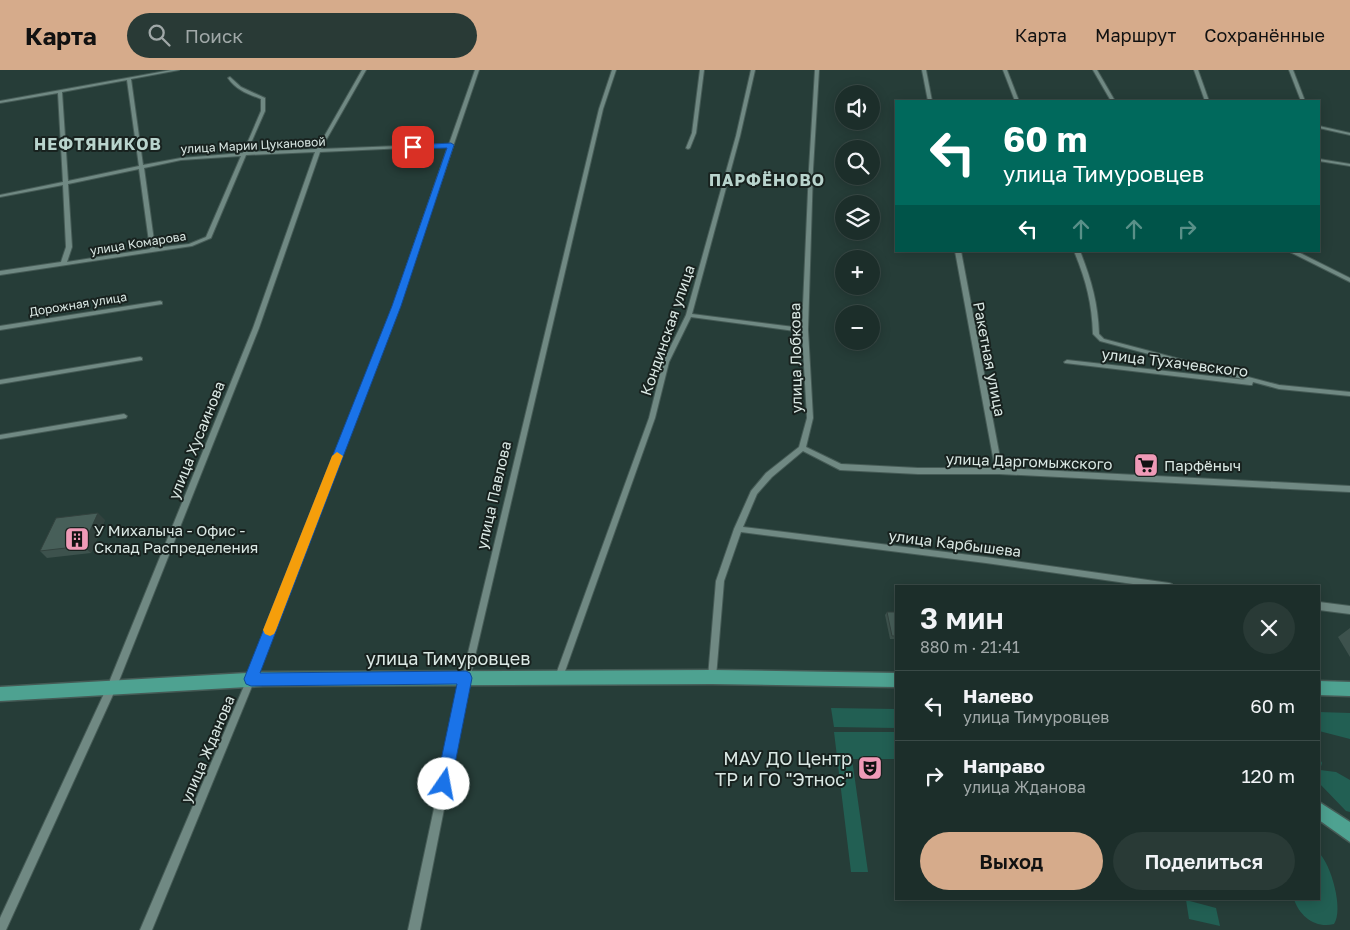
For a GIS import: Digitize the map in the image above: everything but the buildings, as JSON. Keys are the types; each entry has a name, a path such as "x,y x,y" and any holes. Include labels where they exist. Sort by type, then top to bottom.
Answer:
{"main road":[{"name":"улица Тимуровцев","path":"0,694 251,679 712,677 895,680"},
{"path":"1320,688 1350,689"},
{"path":"1320,811 1350,833"}],"street":[{"path":"0,102 177,70"},
{"name":"улица Хусаинова","path":"0,930 112,686 256,328 318,150 364,70"},
{"name":"улица Жданова","path":"146,930 251,679 396,306 477,70"},
{"name":"улица Павлова","path":"414,930 466,678 602,109 614,70"},
{"path":"688,148 694,133 702,70"},
{"name":"Кондинская улица","path":"559,677 652,418 666,362 688,315 738,136 753,70"},
{"name":"улица Лобкова","path":"802,448 810,418 805,330 810,169 817,70"},
{"path":"924,70 930,100"},
{"path":"1005,70 1017,100"},
{"path":"1095,70 1112,100"},
{"path":"1196,70 1207,100"},
{"path":"1291,70 1303,100"},
{"path":"129,78 153,251"},
{"name":"улица Комарова","path":"0,274 190,245 208,238 263,111 263,98 233,84 230,78"},
{"path":"60,91 70,247 63,264"},
{"path":"1320,127 1350,134"},
{"name":"улица Марии Цукановой","path":"0,196 181,159 318,150 451,145"},
{"path":"1320,160 1350,165"},
{"name":"Ракетная улица","path":"958,252 998,471"},
{"name":"улица Тухачевского","path":"1076,252 1088,280 1096,308 1097,338 1106,342 1279,387"},
{"path":"1293,252 1350,280"},
{"name":"Дорожная улица","path":"0,328 160,303"},
{"path":"688,315 805,330"},
{"path":"0,382 140,359"},
{"name":"улица Тухачевского","path":"1067,362 1350,394"},
{"path":"0,437 124,416"},
{"path":"712,677 720,581 738,529 754,493 769,475 802,448"},
{"name":"улица Даргомыжского","path":"802,448 840,468 918,472 998,471 1350,489"},
{"name":"улица Карбышева","path":"738,529 986,560 1162,585"},
{"path":"1320,606 1350,610"}],"green space":[{"path":"831,708 895,709 895,728 834,727"},
{"path":"1320,712 1350,713 1350,739 1320,731"},
{"path":"834,732 895,732 895,759 852,759 868,872 851,872"},
{"path":"1320,770 1336,772 1350,780 1350,812 1346,811 1320,784"},
{"path":"1320,854 1328,867 1335,887 1338,909 1334,924 1321,925 1309,920 1296,905 1294,900 1320,900"},
{"path":"1186,900 1216,908 1220,926 1189,919"}],"slow traffic":[{"path":"270,630 337,456"}],"place":[{"name":"Парфёныч","path":"1146,465"},
{"name":"У Михалыча - Офис - Склад Распределения","path":"77,539"},
{"name":"МАУ ДО Центр ТР и ГО \"Этнос\"","path":"870,768"}],"district":[{"name":"НЕФТЯНИКОВ","path":"98,144"},
{"name":"ПАРФЁНОВО","path":"767,180"}],"route":[{"path":"413,147 451,145 396,306 251,679 466,678 444,784"}]}
